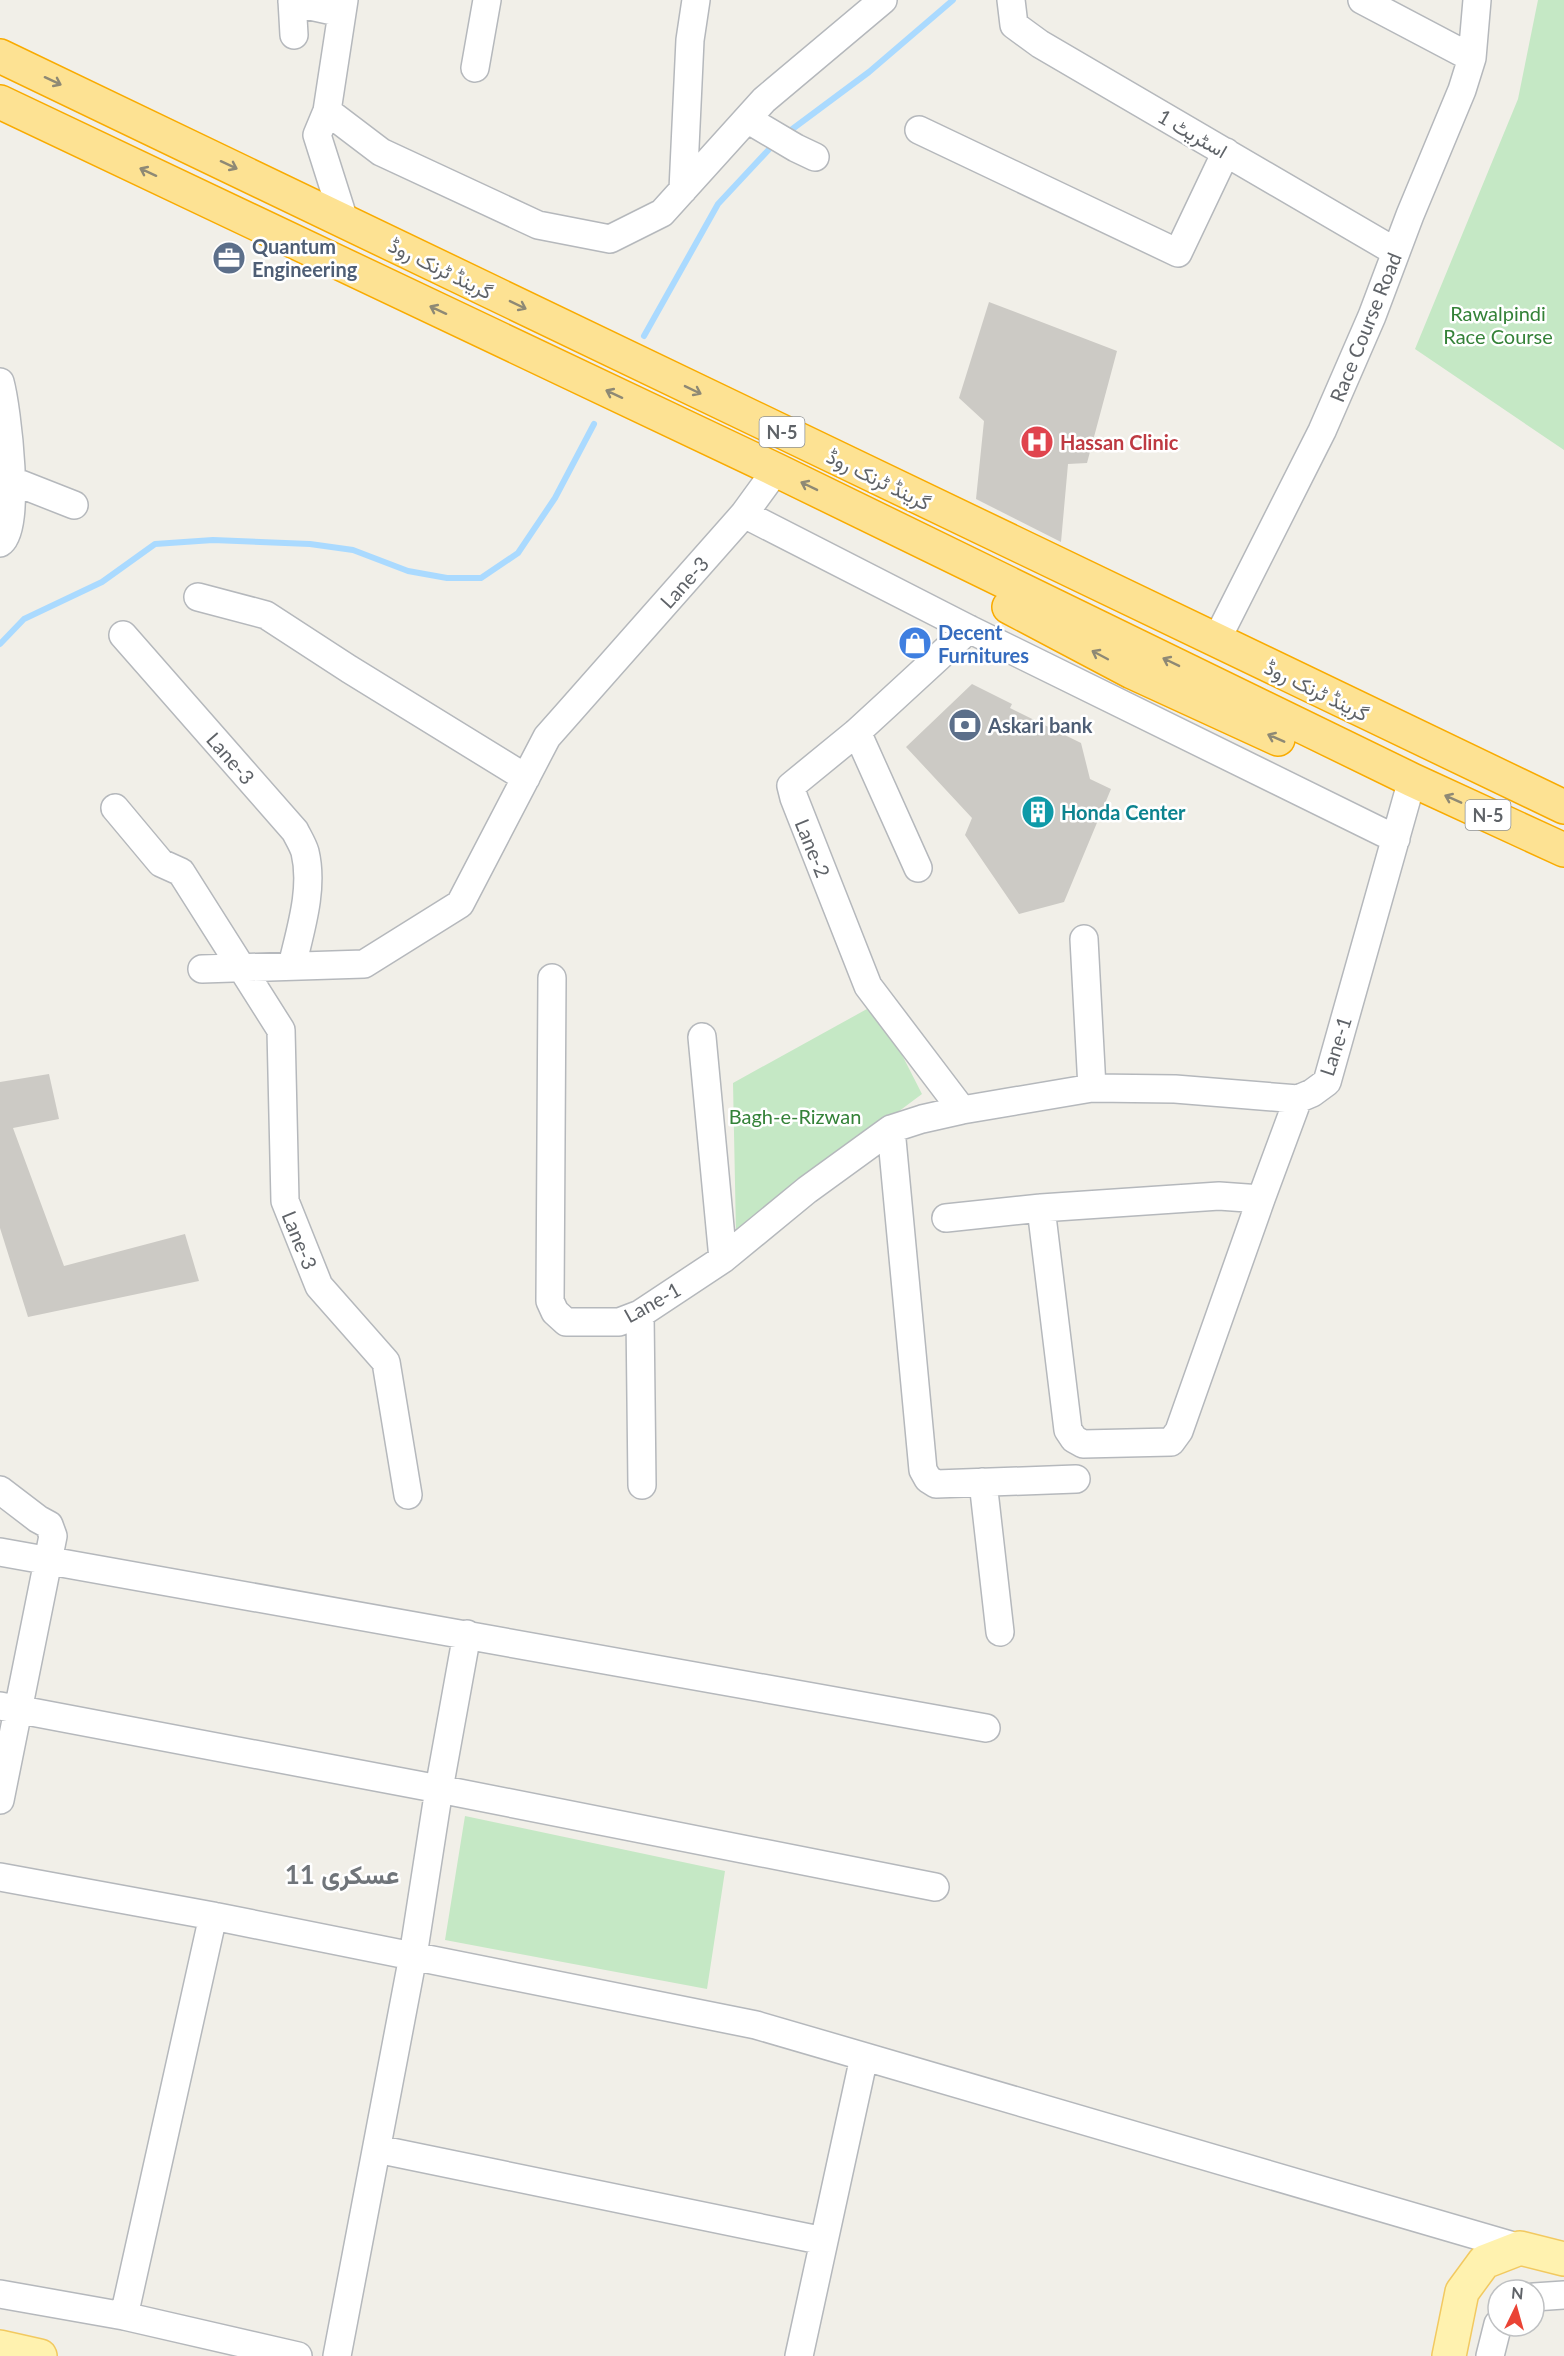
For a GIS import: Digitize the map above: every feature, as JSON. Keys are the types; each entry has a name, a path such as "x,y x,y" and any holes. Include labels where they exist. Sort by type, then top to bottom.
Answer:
{"highway":[{"name":"گرینڈ ٹرنک روڈ","path":"3,54 1564,807"},
{"name":"گرینڈ ٹرنک روڈ","path":"0,102 776,470 1412,780 1564,850"},
{"name":"گرینڈ ٹرنک روڈ","path":"862,512 1001,603 1132,672 1326,760 1412,780"},
{"path":"1200,676 1216,641"}],"main road":[{"path":"1449,2356 1462,2292 1484,2262 1520,2248 1564,2259"},
{"path":"0,2347 40,2356"}],"street":[{"path":"475,68 487,0"},
{"path":"683,190 690,40 696,0"},
{"path":"327,111 381,152 538,225 610,239 662,213 764,100 884,0"},
{"name":"اسٹریٹ 1","path":"1011,0 1014,25 1040,44 1396,252"},
{"path":"1362,0 1472,58"},
{"name":"Race Course Road","path":"1216,641 1322,431 1372,316 1462,90 1472,58 1477,0"},
{"path":"294,35 292,1 343,6 327,111 318,135 344,220"},
{"path":"747,119 815,157"},
{"path":"919,130 1178,253 1226,152"},
{"path":"0,382 13,481 10,530 6,539 0,543"},
{"name":"Lane-3","path":"202,969 364,964 460,904 547,737 744,514 776,470"},
{"path":"13,481 74,506"},
{"path":"744,514 969,629 1396,839"},
{"path":"198,597 266,615 526,778"},
{"name":"Lane-2","path":"962,1110 868,986 791,786 857,732 969,629"},
{"name":"Lane-3","path":"123,635 295,831 305,851 307,878 303,918 292,966"},
{"path":"857,732 918,868"},
{"name":"Lane-1","path":"552,978 550,1301 555,1312 566,1322 620,1322 640,1314 723,1259 807,1190 891,1129 962,1110 1092,1088 1175,1089 1298,1099 1312,1093 1327,1082 1412,780"},
{"path":"115,808 161,863 181,872 243,967"},
{"path":"1084,939 1092,1088"},
{"name":"Lane-3","path":"243,967 281,1030 285,1201 319,1286 386,1362 408,1494"},
{"path":"702,1036 723,1259"},
{"path":"1041,1208 1068,1430 1074,1439 1083,1444 1171,1442 1179,1431 1298,1099"},
{"path":"891,1129 923,1470 928,1479 936,1484 1076,1479"},
{"path":"946,1218 1041,1208 1220,1196 1261,1199"},
{"path":"640,1314 642,1485"},
{"path":"983,1482 1000,1632"},
{"path":"0,1490 49,1525 53,1536 9,1708 0,1800"},
{"path":"0,1552 986,1728"},
{"path":"337,2356 414,1956 439,1789 466,1634"},
{"path":"9,1708 439,1789 935,1887"},
{"path":"0,1877 213,1916 756,2025 1520,2248"},
{"path":"124,2316 213,1916"},
{"path":"799,2356 864,2057"},
{"path":"377,2149 824,2241"},
{"path":"0,2294 124,2316 298,2356"},
{"path":"1546,2296 1564,2295"},
{"path":"1490,2356 1494,2338"}],"green space":[{"name":"Rawalpindi Race Course","path":"1538,0 1564,0 1564,450 1415,349 1518,99"},
{"name":"Bagh-e-Rizwan","path":"876,1004 922,1094 736,1233 733,1083"},
{"path":"465,1816 725,1871 707,1989 445,1940"}],"building":[{"name":"Hassan Clinic","path":"989,302 1117,351 1087,463 1068,464 1061,542 976,499 984,421 959,398"},
{"name":"Honda Center","path":"972,684 1012,704 1010,708 1081,743 1090,779 1111,789 1064,902 1019,914 965,835 972,818 906,747"},
{"path":"49,1074 59,1119 13,1128 64,1266 185,1234 199,1281 28,1317 0,1228 0,1082"}],"waterway":[{"path":"787,133 869,72 953,0"},
{"path":"644,336 718,204 774,144"},
{"path":"0,644 24,619 102,582 155,544 213,540 310,544 353,550 408,571 447,578 481,578 518,553 555,498 594,424"}],"place":[{"name":"Quantum Engineering","path":"229,258"},
{"name":"Hassan Clinic","path":"1037,442"},
{"name":"Decent Furnitures","path":"915,643"},
{"name":"Askari bank","path":"965,725"},
{"name":"Honda Center","path":"1038,812"}],"district":[{"name":"عسکری 11","path":"342,1874"}]}
